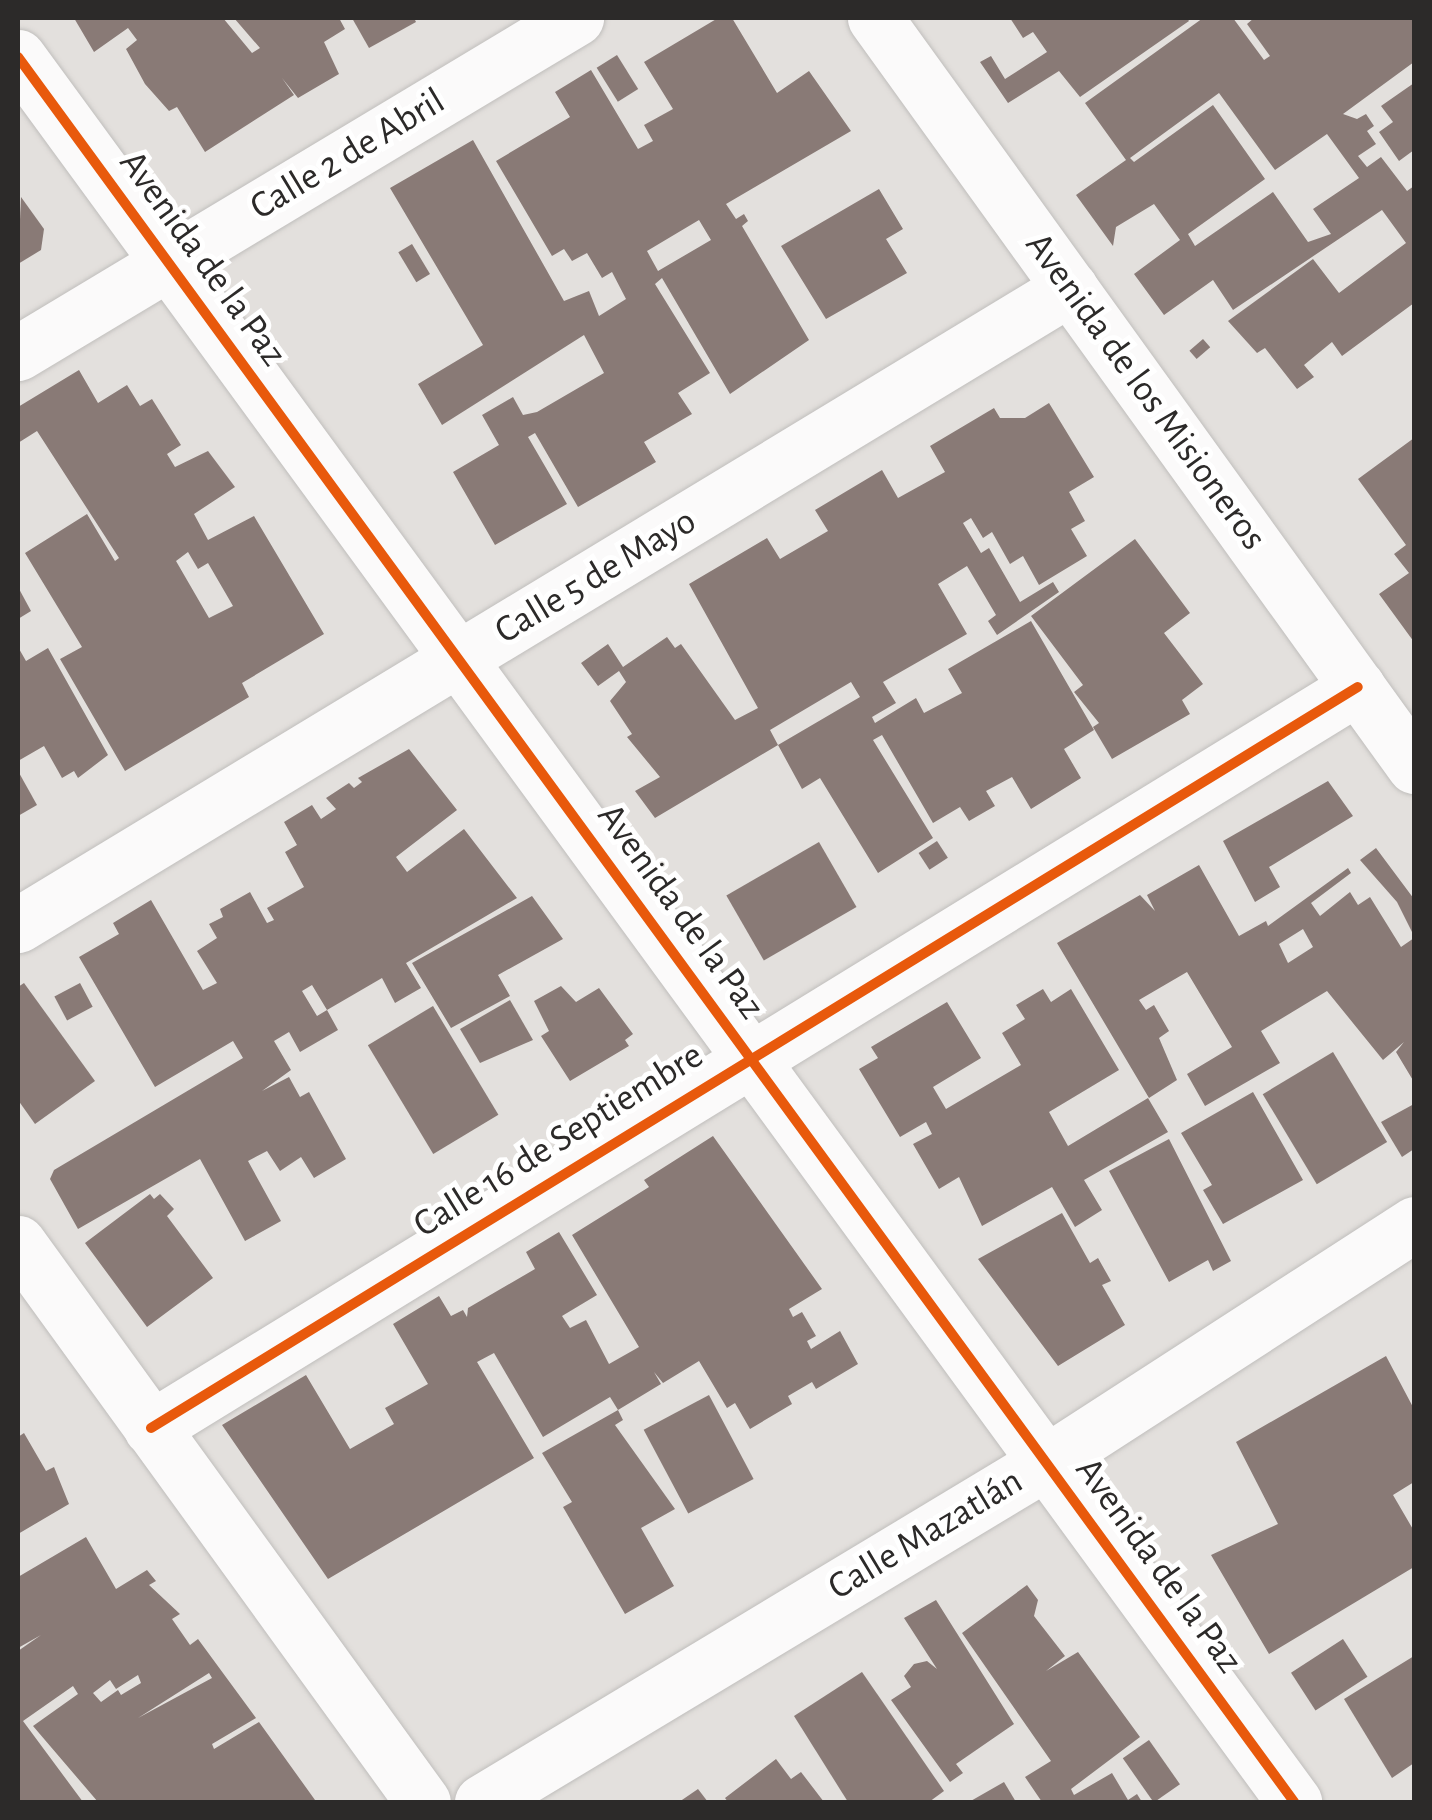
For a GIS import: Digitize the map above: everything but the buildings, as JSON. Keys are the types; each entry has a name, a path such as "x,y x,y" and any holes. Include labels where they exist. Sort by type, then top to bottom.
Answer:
{"street":[{"name":"Calle 2 de Abril","path":"18,353 576,18"},
{"name":"Avenida de los Misioneros","path":"876,18 1414,766"},
{"name":"Avenida de la Paz","path":"18,58 1294,1802"},
{"name":"Calle 5 de Mayo","path":"18,925 1070,288"},
{"name":"Calle 16 de Septiembre","path":"151,1428 1358,686"},
{"name":"Calle Mazatlán","path":"482,1802 1044,1463 1414,1224"},
{"path":"18,1243 423,1802"}],"cycle path":[{"path":"18,57 1294,1802"},
{"path":"151,1428 1358,687"}]}
